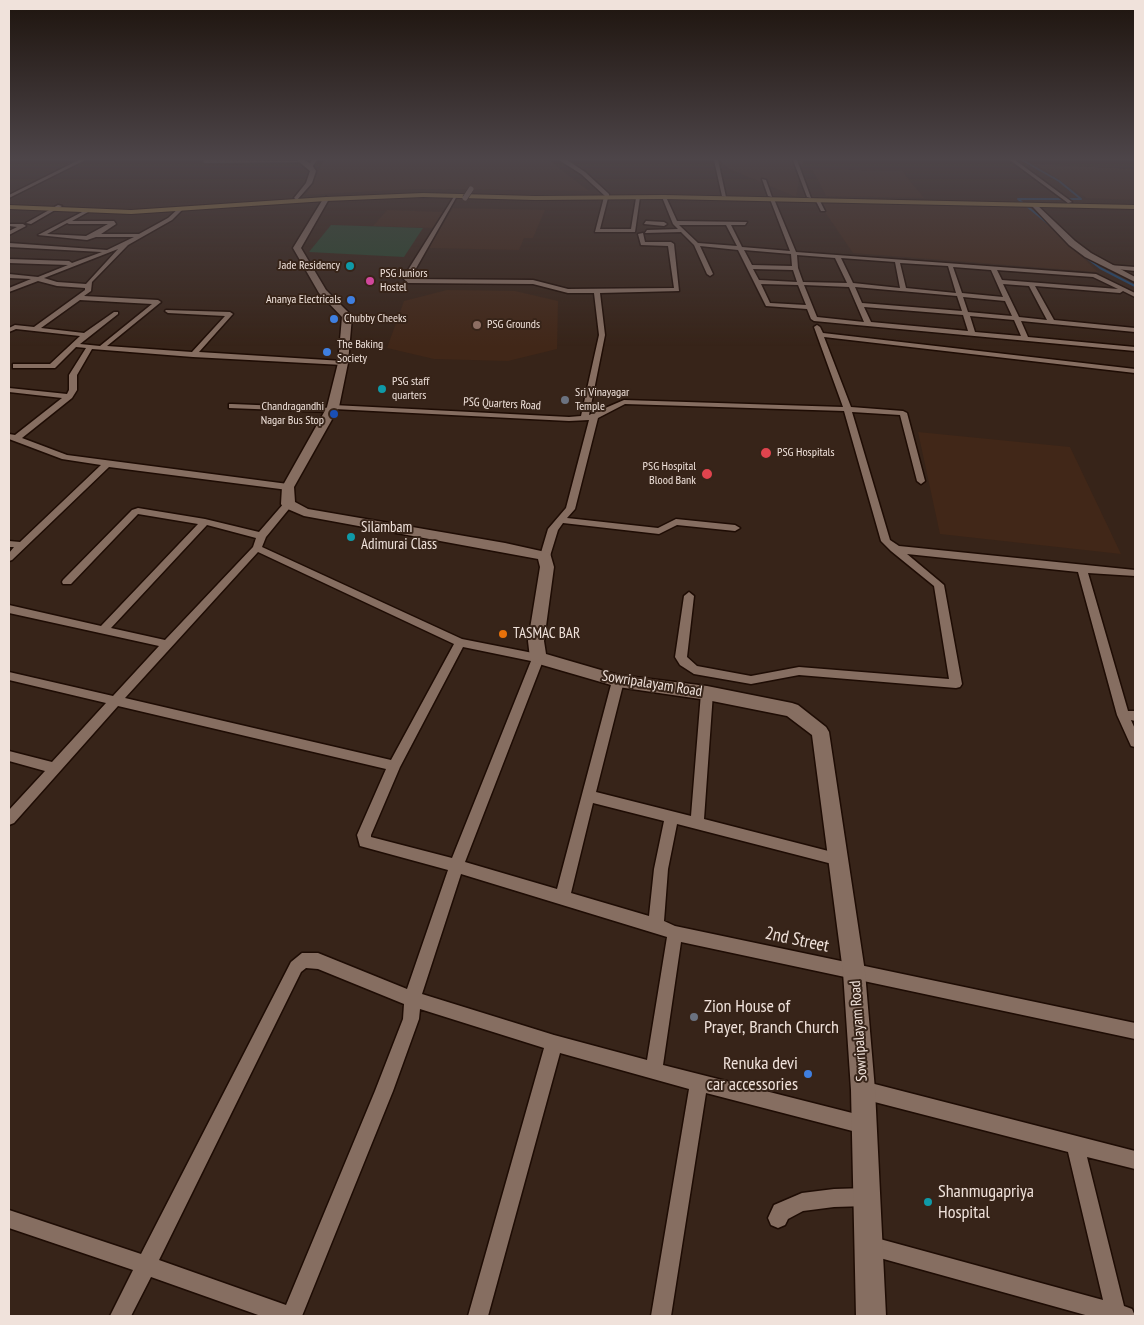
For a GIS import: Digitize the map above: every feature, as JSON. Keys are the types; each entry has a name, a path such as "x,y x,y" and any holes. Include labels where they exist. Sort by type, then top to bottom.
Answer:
{"street":[{"path":"22,246 41,235 67,222 114,223 87,238 41,235"},
{"path":"9,290 126,244 165,222"},
{"path":"9,819 166,644 257,548 261,536 288,496 332,408 343,363 347,316 322,291 297,248 312,222"},
{"path":"440,222 406,278 408,281 527,282 568,291 677,290 671,244 642,244 644,233 682,230"},
{"path":"600,222 597,231 632,231 634,222"},
{"path":"781,222 794,252 795,268 814,319 1135,349"},
{"path":"1050,222 1088,255 1135,280"},
{"path":"728,223 768,304 810,307"},
{"path":"646,224 745,223"},
{"path":"676,224 696,244 710,274"},
{"path":"9,225 23,226 9,234"},
{"path":"95,235 142,236"},
{"path":"35,329 88,291 89,282 126,244"},
{"path":"696,244 1094,275 1135,295"},
{"path":"9,245 109,250"},
{"path":"837,255 868,324"},
{"path":"897,260 903,290"},
{"path":"9,261 74,263"},
{"path":"950,265 972,333"},
{"path":"749,267 795,268"},
{"path":"1109,267 1135,269"},
{"path":"993,268 1026,338"},
{"path":"9,276 36,278 57,284 89,286"},
{"path":"756,282 851,285 1008,299"},
{"path":"1000,282 1128,292"},
{"path":"1031,284 1052,322"},
{"path":"584,418 602,335 597,290"},
{"path":"80,298 158,302 101,348"},
{"path":"860,306 966,313 1135,330"},
{"path":"168,311 230,314 193,355"},
{"path":"52,366 85,335 116,313"},
{"path":"9,330 15,327 85,335"},
{"path":"689,596 681,657 694,670 752,680 799,671 956,684 939,585 886,541 853,424 818,331 1135,371"},
{"path":"74,345 193,355 343,363"},
{"path":"13,437 69,396 72,390 72,375 81,364 90,347"},
{"path":"71,365 81,364"},
{"path":"9,372 12,366 62,365"},
{"path":"9,390 69,396"},
{"name":"PSG Quarters Road","path":"232,406 332,408 569,419 594,417 624,402 846,409 903,413 921,481"},
{"path":"292,1316 411,1019 412,999 457,866 538,658 536,641 546,567 544,556 553,529 570,509 594,417"},
{"path":"13,437 65,457 288,496 304,512 505,547 544,556"},
{"path":"9,558 107,464"},
{"path":"67,582 138,511 205,522 261,536"},
{"path":"562,520 659,531 676,522 734,528"},
{"path":"103,630 205,522"},
{"path":"9,544 22,545"},
{"path":"257,548 460,642 538,658"},
{"path":"894,549 1135,573"},
{"path":"1082,569 1129,716 1135,742"},
{"path":"9,609 166,644"},
{"path":"9,676 394,766 460,642"},
{"name":"Sowripalayam Road","path":"538,658 618,681 707,693 792,710 820,732 840,860 854,972 863,1090 871,1316"},
{"path":"562,898 618,681"},
{"path":"697,825 707,693"},
{"path":"9,756 54,768"},
{"name":"2nd Street","path":"394,766 364,835 365,842 457,866 656,925 676,933 1135,1031"},
{"path":"588,796 671,819 840,860"},
{"path":"656,925 661,869 671,819"},
{"path":"654,1070 676,933"},
{"path":"120,1316 296,967 302,961 318,961 412,999 554,1043 864,1126"},
{"path":"478,1316 554,1043"},
{"path":"661,1316 699,1083"},
{"path":"863,1090 1135,1160"},
{"path":"1074,1144 1121,1315"},
{"path":"778,1218 781,1212 802,1202 834,1198 867,1197"},
{"path":"9,1219 146,1265 288,1316"},
{"path":"868,1246 1121,1315"}],"shaded area":[{"path":"377,222 437,222 433,228 373,226"},
{"path":"444,222 540,222 533,238 524,238 519,250 428,248"},
{"path":"832,222 1045,222 1098,272 853,253"},
{"name":"PSG Grounds","path":"447,290 515,291 558,301 557,349 508,361 434,359 387,348 404,301"},
{"path":"918,432 1070,447 1121,554 940,534"}],"green space":[{"path":"331,225 423,228 404,257 309,252"}],"waterway":[{"path":"1046,222 1056,230"},
{"path":"1083,255 1100,268 1135,286"}],"place":[{"name":"Jade Residency","path":"350,266"},
{"name":"PSG Juniors Hostel","path":"370,281"},
{"name":"Ananya Electricals","path":"351,300"},
{"name":"Chubby Cheeks","path":"334,319"},
{"name":"PSG Grounds","path":"477,325"},
{"name":"The Baking Society","path":"327,352"},
{"name":"PSG staff quarters","path":"382,389"},
{"name":"Sri Vinayagar Temple","path":"565,400"},
{"name":"Chandragandhi Nagar Bus Stop","path":"334,414"},
{"name":"PSG Hospitals","path":"766,453"},
{"name":"PSG Hospital Blood Bank","path":"707,474"},
{"name":"Silambam Adimurai Class","path":"351,537"},
{"name":"TASMAC BAR","path":"503,634"},
{"name":"Zion House of Prayer, Branch Church","path":"694,1017"},
{"name":"Renuka devi car accessories","path":"808,1074"},
{"name":"Shanmugapriya Hospital","path":"928,1202"}]}
